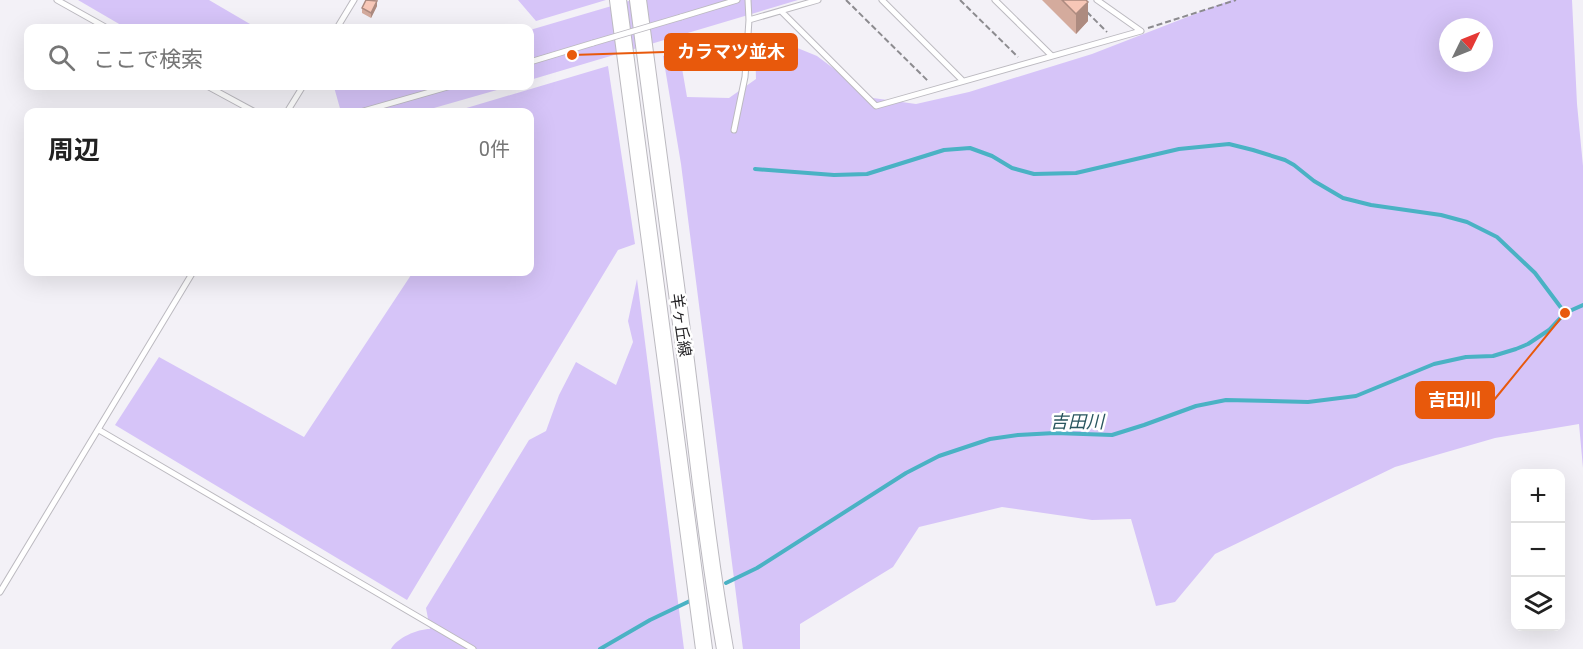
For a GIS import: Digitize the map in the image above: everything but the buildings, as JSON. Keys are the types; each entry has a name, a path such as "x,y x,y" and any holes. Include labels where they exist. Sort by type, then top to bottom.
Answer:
{"main road":[{"name":"羊ヶ丘線","path":"618,0 704,649"},
{"name":"羊ヶ丘線","path":"638,0 699,472 725,649"}],"lane":[{"path":"57,0 100,24"},
{"path":"339,24 354,0"},
{"path":"534,61 737,0"},
{"path":"734,130 745,77 748,0"},
{"path":"749,20 818,0"},
{"path":"882,0 963,81"},
{"path":"995,0 1052,56"},
{"path":"1097,0 1141,31"},
{"path":"781,11 876,106 1141,31"},
{"path":"214,90 248,108"},
{"path":"289,108 301,90"},
{"path":"374,108 437,90"},
{"path":"0,592 191,276"},
{"path":"99,430 473,649"}],"path":[{"path":"846,0 936,89"},
{"path":"960,0 1025,64"},
{"path":"1141,31 1236,0"},
{"path":"1082,8 1113,38"}],"shaded area":[{"path":"78,0 209,0 250,24 119,24"},
{"path":"518,0 606,0 536,21"},
{"path":"632,0 798,0 534,79 534,29"},
{"path":"1231,0 1572,0 1577,104 1583,166 1583,468 1579,424 1495,438 1395,467 1215,554 1175,602 1156,606 1131,519 1092,520 1002,507 919,527 893,567 800,624 800,649 743,649 681,164 663,56 679,51 687,97 729,98 756,79 755,45 768,36 817,56 873,98 916,104 969,92 1092,54"},
{"path":"608,66 635,244 618,250 407,600 115,425 159,357 304,437 410,276 534,276 534,108 466,108 534,90 534,88"},
{"path":"335,90 497,90 434,108 340,108"},
{"path":"637,279 684,649 391,649 408,635 430,629 426,608 529,440 546,431 559,395 576,362 616,385 633,342 628,321"}],"waterway":[{"path":"755,169 834,175 867,174 944,150 970,148 992,156 1012,168 1034,174 1076,173 1179,149 1229,144 1285,160 1343,198 1371,205 1441,215 1467,222 1497,237 1535,273 1565,313"},
{"name":"吉田川","path":"726,583 757,568 906,473 939,456 990,439 1055,433 1112,435 1196,406 1226,400 1308,402 1356,396 1434,364 1466,357 1493,356 1516,349 1549,330 1565,313 1583,305"},
{"name":"吉田川","path":"600,649 650,620 692,600"}],"place":[{"name":"カラマツ並木","path":"572,55"},
{"name":"吉田川","path":"1565,313"}]}
